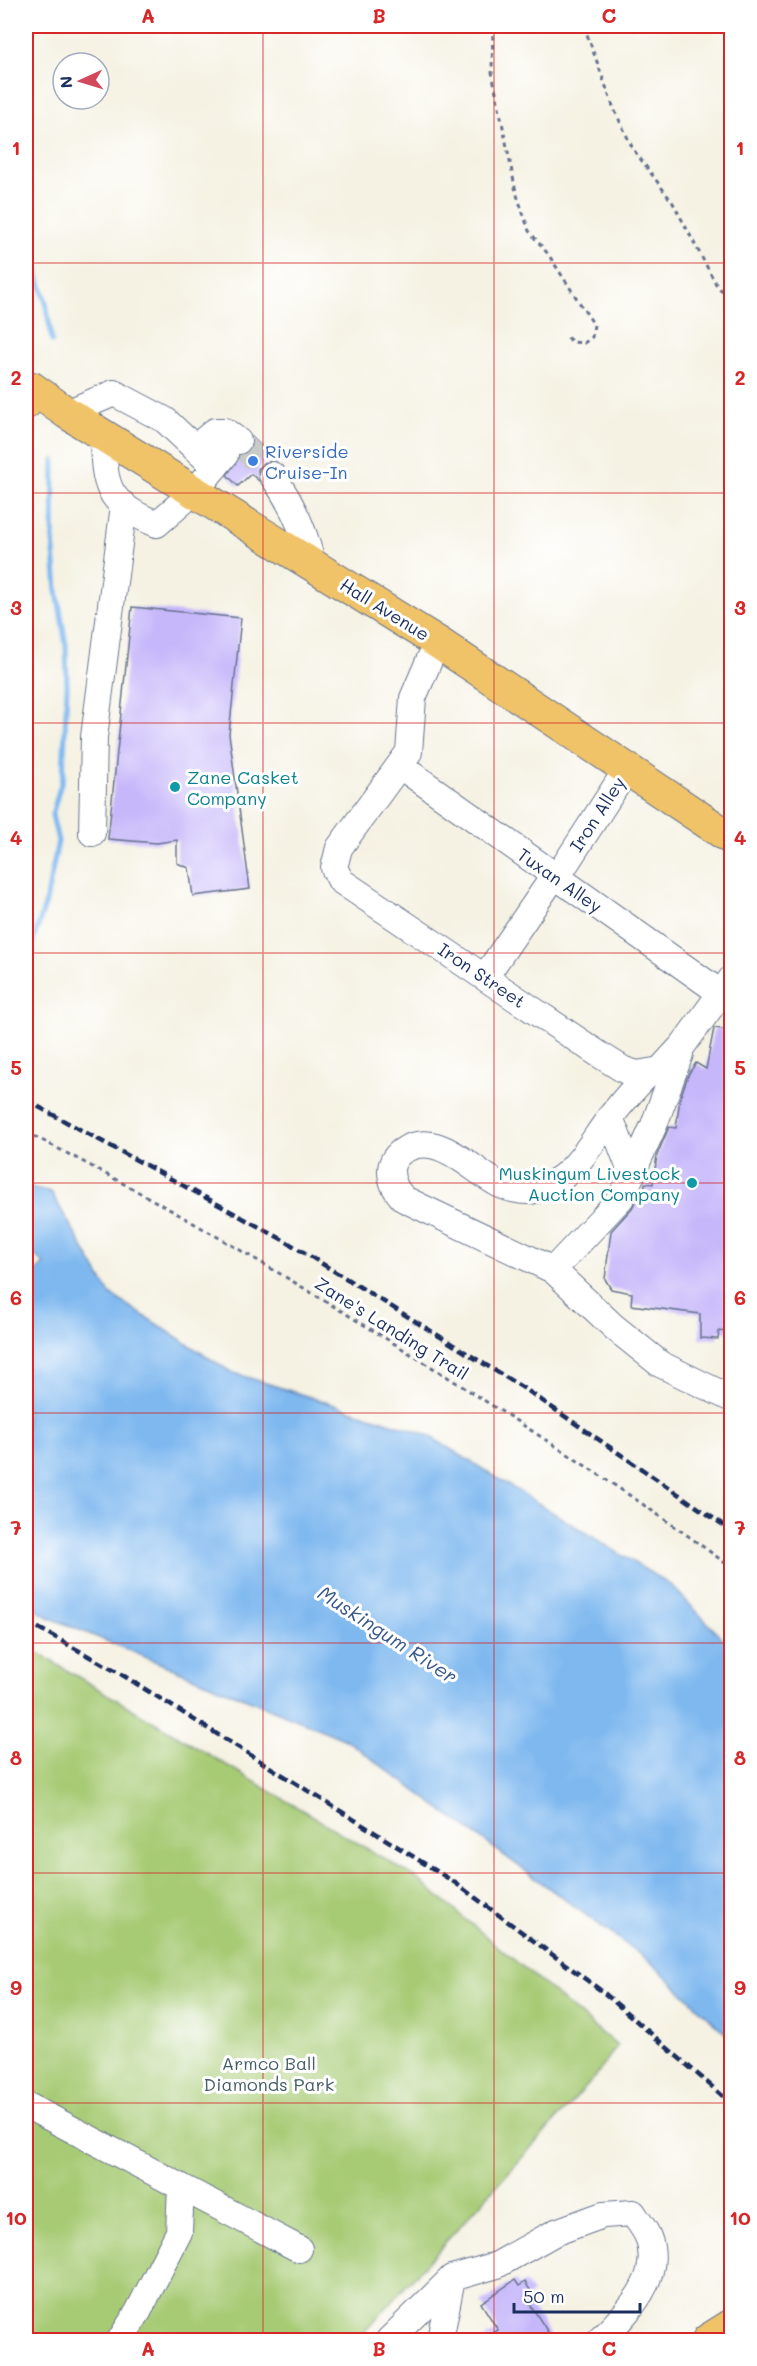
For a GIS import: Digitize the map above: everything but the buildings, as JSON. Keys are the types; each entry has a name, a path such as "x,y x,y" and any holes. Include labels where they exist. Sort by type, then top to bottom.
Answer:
{"main road":[{"name":"Hall Avenue","path":"28,392 67,413 195,491 437,642 732,839"},
{"path":"708,2340 732,2325"}],"street":[{"path":"67,413 114,393 165,420 195,448 226,455"},
{"path":"103,435 106,483 113,497 141,517 157,524 195,491 226,455 225,431 215,431 195,448"},
{"path":"272,475 307,536 312,564"},
{"path":"92,833 94,737 124,505"},
{"path":"400,766 409,752 413,698 437,642"},
{"name":"Iron Street","path":"400,766 339,848 334,868 341,881 624,1071 642,1074"},
{"name":"Tuxan Alley","path":"400,766 555,878 728,990"},
{"name":"Iron Alley","path":"485,977 555,878 627,769"},
{"path":"728,990 660,1070 642,1074 573,1167 562,1178 534,1190 520,1190 495,1183 447,1150 432,1146 416,1146 404,1150 395,1157 391,1166 395,1190 404,1199 553,1270 614,1328 660,1364 732,1399"},
{"path":"553,1270 609,1214 621,1197 654,1125 683,1045"},
{"path":"610,1117 632,1174"},
{"path":"26,2105 299,2249"},
{"path":"120,2340 138,2312 179,2232 181,2187"},
{"path":"389,2340 452,2278 497,2265 556,2232 603,2215 633,2213 648,2236 653,2261 644,2289 600,2340"},
{"path":"440,2340 452,2278"}],"path":[{"path":"493,26 492,72 516,192 529,231 548,254 594,325 592,337 584,343 572,342 565,335"},
{"path":"584,26 614,109 633,148 673,203 716,284 732,303"},
{"name":"Zane's Landing Trail","path":"26,1132 221,1239 378,1333 529,1429 732,1568"}],"green space":[{"name":"Armco Ball Diamonds Park","path":"26,1646 415,1877 617,2046 595,2077 357,2340 26,2340"}],"water":[{"name":"Muskingum River","path":"26,1186 51,1192 110,1294 231,1372 426,1434 672,1586 731,1647 731,2039 653,1964 346,1740 53,1619 26,1605 26,1280 44,1264 26,1247"}],"waterway":[{"path":"26,235 46,303 52,341"},
{"path":"26,962 46,902 58,841 52,815 63,776 67,687 66,645 57,591 53,539 54,460"}],"tunnel":[{"path":"238,441 272,475"}],"railway":[{"path":"26,1100 287,1242 528,1391 732,1531"},
{"path":"26,1621 124,1676 454,1882 603,1992 732,2104"}],"place":[{"name":"Riverside Cruise-In","path":"253,461"},
{"name":"Zane Casket Company","path":"175,787"},
{"name":"Muskingum Livestock Auction Company","path":"692,1183"}]}
